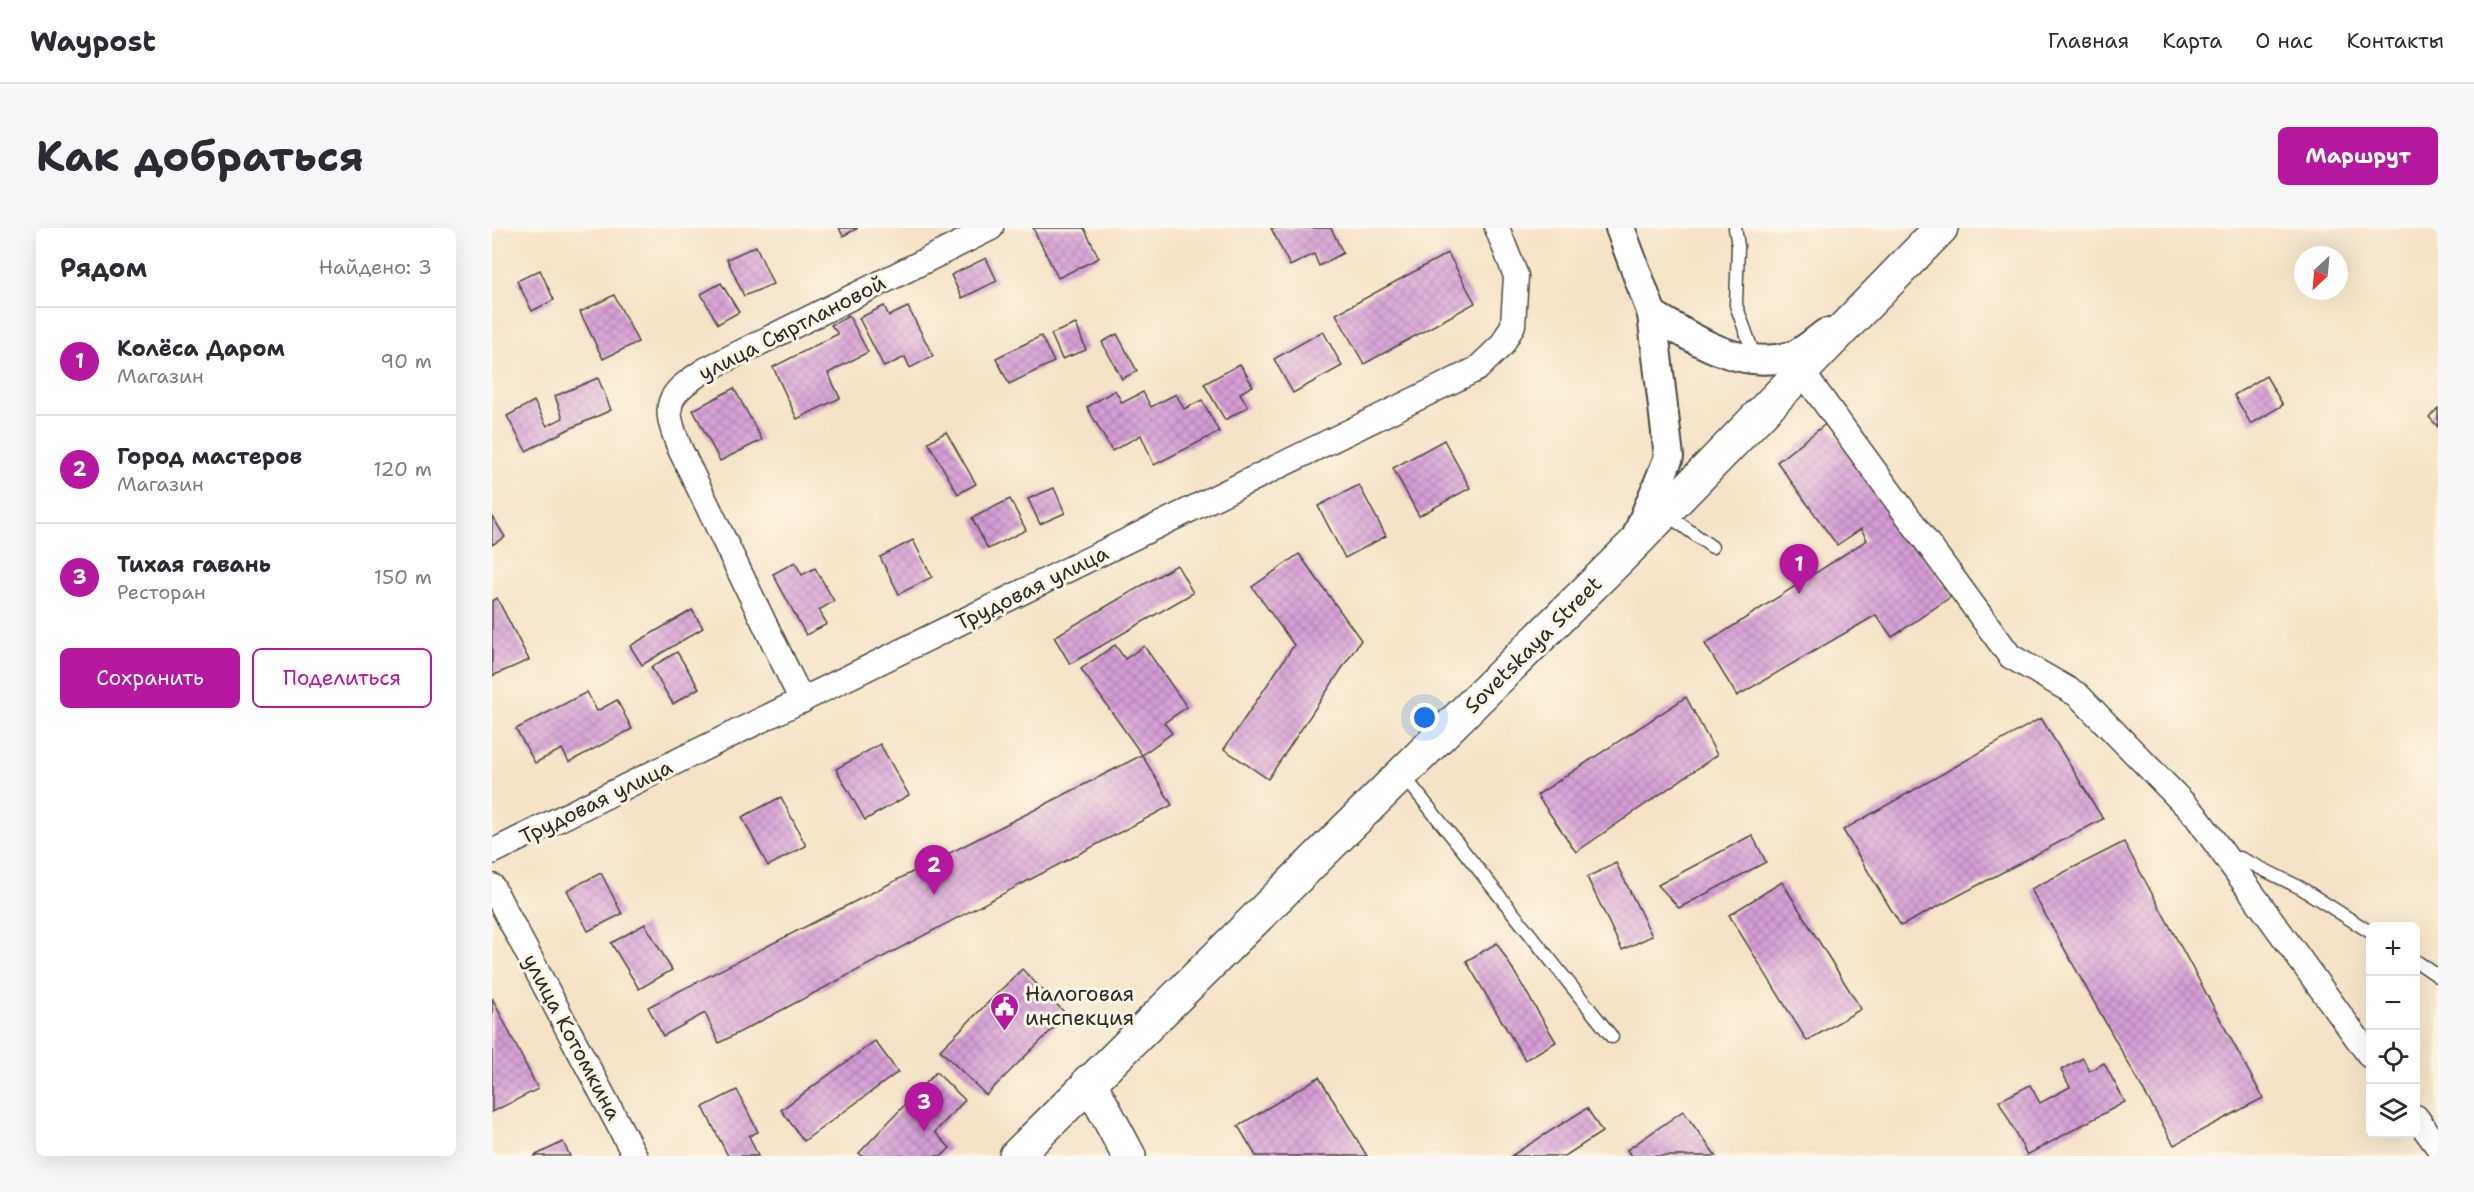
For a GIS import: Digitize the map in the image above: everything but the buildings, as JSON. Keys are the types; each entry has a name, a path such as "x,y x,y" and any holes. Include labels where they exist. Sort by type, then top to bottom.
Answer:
{"main road":[{"name":"Sovetskaya Street","path":"1016,1156 1089,1081 1632,546 1803,373 1863,307 1941,228"},
{"path":"1089,1081 1129,1156"}],"street":[{"name":"улица Сыртлановой","path":"802,701 680,449 670,425 669,408 680,387 705,370 991,228"},
{"name":"Трудовая улица","path":"492,852 1477,369 1502,345 1513,325 1516,276 1497,228"},
{"path":"1620,228 1652,314 1669,457 1632,546"},
{"path":"1652,314 1706,347 1756,361 1793,356 1863,307"},
{"path":"1803,373 2010,656 2078,695 2196,816 2366,1051"},
{"name":"улица Котомкина","path":"492,886 635,1156"},
{"path":"2420,1124 2438,1147"}],"lane":[{"path":"1735,228 1738,246 1736,305 1756,361"},
{"path":"1738,246 1744,228"},
{"path":"1664,512 1712,547"},
{"path":"1402,775 1612,1037"},
{"path":"2227,860 2240,858 2301,888 2366,929"},
{"path":"2420,964 2438,976"}],"place":[{"name":"Колёса Даром","path":"1799,594"},
{"name":"Город мастеров","path":"934,895"},
{"name":"Налоговая инспекция","path":"1004,1032"},
{"name":"Тихая гавань","path":"924,1132"}]}
